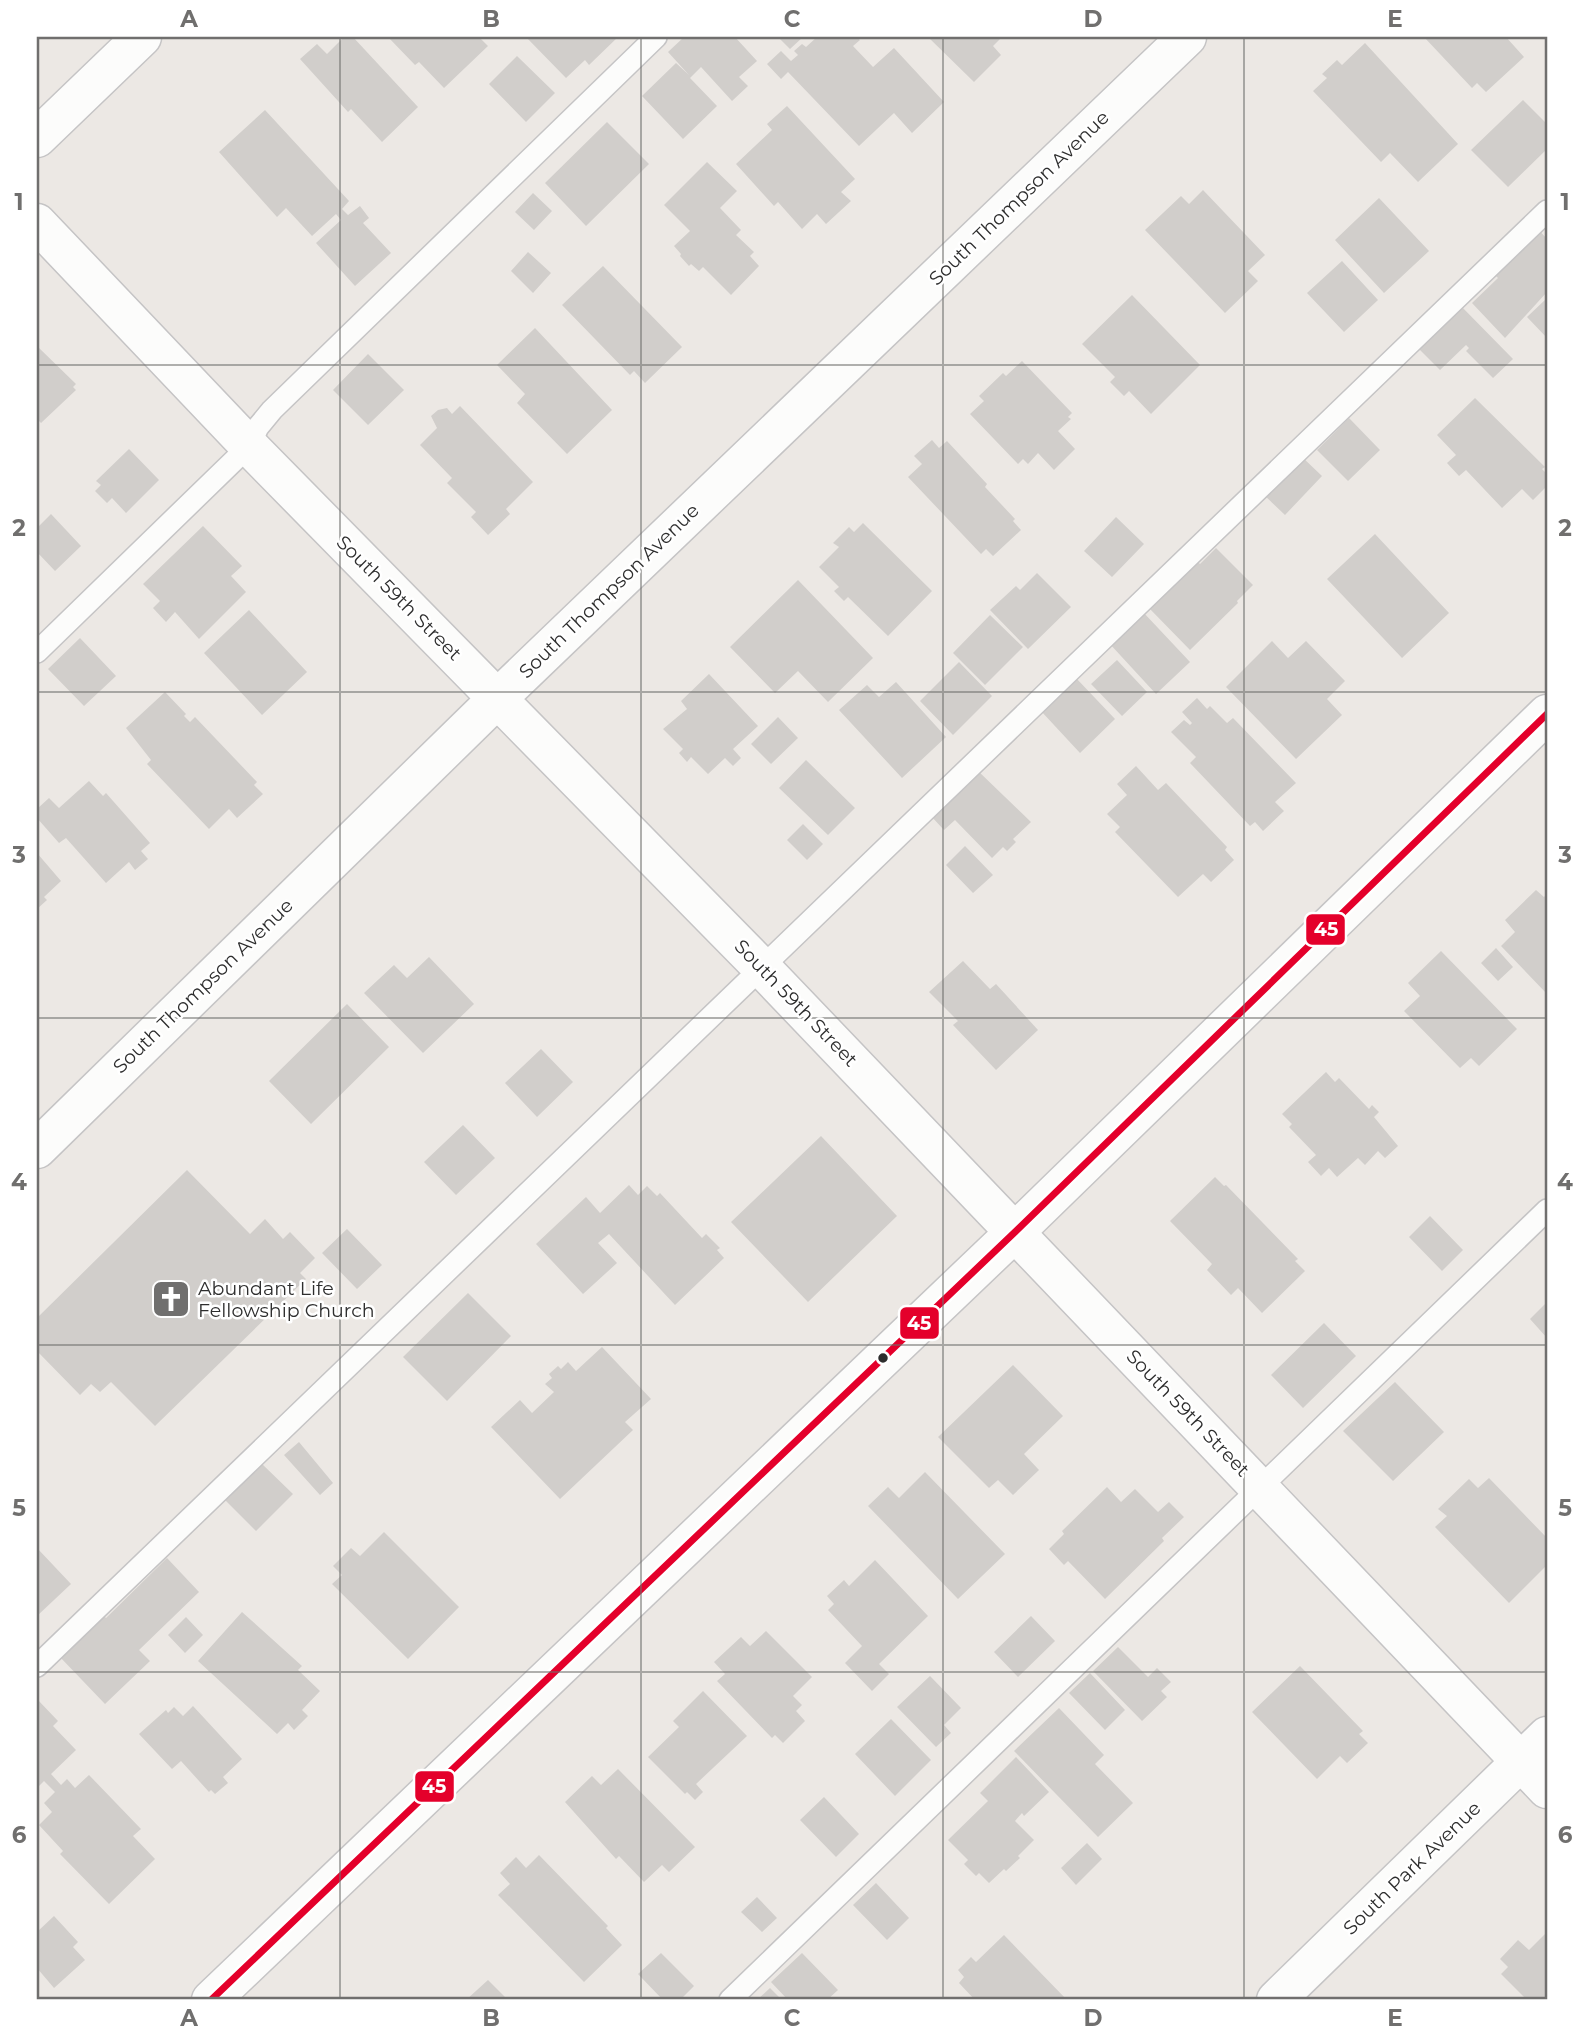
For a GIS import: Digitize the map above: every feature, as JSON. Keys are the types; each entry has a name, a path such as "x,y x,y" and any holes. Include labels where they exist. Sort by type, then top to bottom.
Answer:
{"street":[{"path":"37,138 142,37"},
{"name":"South Thompson Avenue","path":"37,1149 498,698 1187,37"},
{"name":"South 59th Street","path":"37,223 249,446 762,968 1259,1488 1534,1749 1547,1789"},
{"path":"211,2000 1015,1232 1547,714"},
{"name":"South Park Avenue","path":"1276,2000 1534,1749"}],"lane":[{"path":"37,652 249,446 258,427 272,410 656,37"},
{"path":"37,1666 1547,211"},
{"path":"730,2000 1547,1210"}],"building":[{"path":"344,37 353,37 418,107 382,142 351,109 348,112 300,59 317,44 327,54"},
{"path":"388,37 479,37 488,46 444,88 419,62 415,65"},
{"path":"526,37 618,37 589,65 585,60 566,78"},
{"path":"684,37 735,37 757,61 739,77 748,86 732,101 701,67 690,78 717,106 683,139 642,96 676,63 689,75 668,52"},
{"path":"778,37 803,37 790,49"},
{"path":"817,37 857,37 860,40 853,46 873,67 894,48 944,102 912,133 894,113 859,146 788,72 781,79 767,64 781,51 791,61 798,55 794,51 802,44 806,47"},
{"path":"928,37 1002,37 993,46 1001,55 974,82"},
{"path":"1424,37 1506,37 1524,57 1486,92 1477,83 1472,88"},
{"path":"1365,43 1458,144 1418,182 1390,153 1381,162 1313,91 1327,78 1322,74 1337,60 1342,65"},
{"path":"517,56 555,93 526,122 489,84"},
{"path":"1523,100 1547,124 1547,149 1508,187 1471,150"},
{"path":"787,106 855,179 841,192 851,201 826,224 817,214 802,229 778,202 774,206 736,164 772,130 767,124"},
{"path":"265,110 349,201 342,209 348,215 360,206 369,218 363,223 391,253 355,286 316,243 341,220 336,214 312,236 286,208 277,217 219,152"},
{"path":"607,122 649,164 586,226 545,183"},
{"path":"707,162 737,191 720,208 741,230 736,235 754,252 750,256 759,266 731,295 703,267 699,271 691,264 689,266 680,256 674,246 690,231 664,205"},
{"path":"1203,190 1265,255 1248,271 1258,281 1225,313 1145,230 1181,196 1189,204"},
{"path":"533,193 552,211 534,230 515,212"},
{"path":"1379,198 1429,251 1384,293 1335,240"},
{"path":"1536,227 1547,239 1547,292 1505,338 1472,303 1498,278 1491,271"},
{"path":"528,252 551,273 533,293 511,271"},
{"path":"1342,261 1378,300 1344,332 1307,293"},
{"path":"603,266 682,347 645,383 634,371 630,375 562,305"},
{"path":"1132,295 1200,365 1151,414 1129,391 1124,396 1110,382 1115,377 1082,344"},
{"path":"1546,299 1547,301 1547,338 1527,317"},
{"path":"1459,304 1513,359 1493,378 1466,351 1469,348 1466,345 1440,370 1416,346"},
{"path":"535,328 612,410 567,454 517,403 525,394 497,365"},
{"path":"37,346 76,384 73,387 76,390 41,423 37,419"},
{"path":"368,354 404,390 368,425 333,390"},
{"path":"1022,361 1072,413 1068,417 1071,419 1058,431 1075,449 1054,470 1038,453 1028,464 1023,459 1018,464 970,414 984,401 979,396 1003,373 1006,376"},
{"path":"1475,398 1545,467 1542,469 1547,474 1547,486 1533,500 1522,489 1502,508 1466,470 1459,476 1447,463 1456,455 1437,435"},
{"path":"460,406 533,482 506,509 510,514 488,535 471,517 476,512 447,483 452,478 420,445 437,428 431,416 438,410 447,408 452,414"},
{"path":"1349,418 1380,450 1348,481 1317,450"},
{"path":"932,440 939,448 947,441 987,484 985,487 1015,519 1013,521 1021,530 993,556 986,549 981,554 908,477 922,464 914,456"},
{"path":"129,449 159,480 126,513 112,498 107,503 95,491 101,485 96,481"},
{"path":"1301,456 1322,476 1285,515 1264,495"},
{"path":"51,514 81,546 55,571 37,552 37,528"},
{"path":"1116,517 1144,544 1112,577 1084,551"},
{"path":"863,523 932,591 888,636 848,597 844,601 834,591 839,587 819,567 839,547 833,543 849,527 854,532"},
{"path":"203,526 242,566 231,576 246,592 199,639 175,612 166,622 153,608 160,601 143,584"},
{"path":"1375,534 1449,613 1402,658 1327,579"},
{"path":"1216,548 1253,585 1190,650 1149,608 1197,561 1200,564"},
{"path":"1037,573 1071,607 1028,649 990,610 1016,586 1020,590"},
{"path":"798,580 873,658 828,702 798,671 775,693 730,647"},
{"path":"249,610 307,672 262,715 204,653"},
{"path":"1143,612 1190,662 1156,694 1109,643"},
{"path":"990,615 1023,647 985,685 953,653"},
{"path":"80,638 116,676 84,706 48,669"},
{"path":"1272,641 1288,658 1306,641 1345,681 1327,699 1342,715 1296,759 1226,687"},
{"path":"1117,660 1147,692 1122,716 1091,684"},
{"path":"959,662 992,696 953,735 920,701"},
{"path":"709,674 758,726 733,749 741,758 733,766 725,758 708,774 691,757 687,762 679,753 683,749 663,729 687,709 681,701"},
{"path":"1076,678 1115,719 1080,753 1041,711"},
{"path":"896,682 946,737 902,778 839,710 867,685 879,697"},
{"path":"165,692 190,722 195,717 257,782 254,785 263,794 237,818 229,809 209,829 147,764 151,760 126,728"},
{"path":"1197,698 1207,709 1210,706 1227,723 1233,718 1296,783 1275,802 1284,811 1263,831 1255,822 1250,826 1190,763 1196,757 1171,732 1184,720 1190,725 1192,723 1182,712"},
{"path":"778,717 798,738 771,764 751,744"},
{"path":"806,760 855,808 828,835 779,788"},
{"path":"1136,766 1158,790 1166,783 1227,847 1225,850 1234,860 1211,882 1203,874 1178,897 1115,832 1120,827 1107,814 1127,795 1117,784"},
{"path":"976,769 1031,822 1013,839 1016,842 1007,851 1003,847 992,858 955,820 944,830 930,815"},
{"path":"89,781 103,796 106,793 150,843 141,851 148,859 135,870 129,862 106,883 66,838 59,843 37,818 37,809 49,798 59,808"},
{"path":"803,824 823,844 807,860 787,840"},
{"path":"965,846 993,875 973,893 946,865"},
{"path":"37,853 61,881 44,897 47,900 37,909"},
{"path":"1536,890 1544,897 1547,894 1547,994 1501,946 1515,932 1505,920"},
{"path":"1496,948 1513,967 1498,981 1481,963"},
{"path":"1441,951 1517,1029 1479,1066 1471,1058 1460,1068 1404,1011 1420,996 1408,983"},
{"path":"429,957 474,1004 423,1053 364,993 394,965 407,978"},
{"path":"963,961 990,989 996,984 1038,1030 996,1070 953,1025 958,1021 929,992"},
{"path":"347,1004 389,1047 311,1124 269,1081"},
{"path":"541,1049 573,1082 537,1117 505,1083"},
{"path":"1326,1072 1335,1082 1339,1078 1369,1109 1372,1105 1379,1112 1374,1117 1398,1146 1385,1158 1378,1151 1365,1165 1358,1158 1337,1177 1329,1168 1321,1176 1308,1162 1316,1155 1289,1127 1292,1124 1282,1114"},
{"path":"463,1125 495,1158 456,1195 424,1162"},
{"path":"821,1136 897,1216 808,1302 731,1222"},
{"name":"Abundant Life Fellowship Church","path":"187,1170 250,1234 265,1219 283,1239 290,1232 315,1258 300,1273 306,1279 155,1426 111,1382 100,1392 91,1384 80,1395 37,1351 37,1318"},
{"path":"1215,1177 1298,1259 1295,1261 1305,1271 1262,1313 1238,1288 1231,1295 1207,1270 1212,1264 1170,1221"},
{"path":"629,1185 638,1195 647,1186 657,1196 660,1193 702,1238 706,1234 720,1248 717,1250 724,1258 675,1305 609,1234 598,1243 617,1263 583,1294 536,1244 586,1197 600,1213"},
{"path":"1430,1216 1463,1250 1442,1271 1409,1237"},
{"path":"347,1229 382,1265 357,1289 322,1253"},
{"path":"468,1293 511,1336 447,1401 403,1357"},
{"path":"1547,1302 1547,1338 1530,1319"},
{"path":"1324,1323 1356,1356 1303,1408 1271,1375"},
{"path":"602,1347 651,1399 625,1422 633,1430 560,1499 491,1427 520,1400 532,1413 554,1392 545,1384 552,1378 549,1374 558,1366 561,1369 568,1362 576,1371"},
{"path":"1013,1365 1063,1416 1024,1454 1039,1470 1013,1495 998,1480 989,1488 938,1437"},
{"path":"1395,1382 1444,1432 1393,1481 1343,1431"},
{"path":"299,1442 333,1483 320,1495 284,1455"},
{"path":"261,1463 293,1494 256,1531 225,1500"},
{"path":"925,1472 1005,1554 958,1599 868,1506 888,1487 899,1498"},
{"path":"1489,1478 1547,1538 1547,1565 1509,1603 1435,1527 1447,1516 1438,1509 1469,1479 1478,1488"},
{"path":"1107,1487 1121,1502 1135,1489 1158,1512 1169,1502 1184,1517 1162,1538 1164,1541 1105,1599 1068,1561 1064,1565 1049,1549 1064,1534 1062,1531"},
{"path":"384,1532 459,1607 408,1659 332,1584 342,1575 333,1566 351,1548 360,1556"},
{"path":"37,1548 71,1584 37,1616"},
{"path":"167,1558 199,1592 139,1650 150,1661 105,1704 59,1656 103,1615 106,1618"},
{"path":"875,1560 928,1616 879,1664 889,1674 872,1691 845,1663 862,1646 828,1610 834,1604 827,1596 844,1580 849,1586"},
{"path":"242,1612 302,1666 298,1670 320,1691 302,1710 308,1716 294,1730 288,1723 277,1734 198,1661"},
{"path":"1031,1616 1055,1641 1018,1677 994,1652"},
{"path":"186,1617 203,1635 185,1653 168,1635"},
{"path":"766,1631 812,1677 793,1696 802,1705 796,1711 805,1721 783,1743 775,1735 772,1738 717,1681 725,1674 714,1662 741,1637 750,1646"},
{"path":"1118,1647 1148,1677 1157,1668 1171,1682 1161,1691 1167,1697 1142,1721 1093,1671"},
{"path":"1300,1666 1363,1731 1359,1734 1368,1743 1347,1763 1340,1756 1317,1779 1252,1712"},
{"path":"1090,1673 1125,1710 1105,1730 1069,1693"},
{"path":"930,1676 961,1708 944,1725 951,1733 936,1747 897,1707"},
{"path":"703,1691 747,1736 696,1784 703,1792 695,1800 687,1792 685,1794 648,1757 679,1727 673,1721"},
{"path":"37,1699 58,1721 53,1726 76,1750 51,1774 61,1785 67,1779 75,1788 89,1775 141,1829 133,1836 155,1859 109,1904 60,1854 63,1851 39,1825 52,1812 44,1803 55,1792 44,1781 37,1788"},
{"path":"193,1706 242,1759 223,1777 228,1783 215,1794 211,1790 209,1792 181,1761 172,1769 139,1734 166,1710 168,1713 174,1707 183,1716"},
{"path":"1059,1708 1104,1755 1095,1764 1133,1803 1098,1837 1014,1751"},
{"path":"891,1719 931,1760 895,1796 855,1754"},
{"path":"1016,1757 1049,1792 1015,1821 1034,1840 1018,1856 1020,1858 989,1883 979,1873 976,1876 964,1864 968,1860 948,1840 988,1801 980,1793"},
{"path":"618,1769 695,1847 669,1872 662,1865 644,1882 619,1856 616,1859 565,1802 592,1776 601,1785"},
{"path":"824,1797 859,1834 836,1857 800,1820"},
{"path":"1087,1843 1102,1859 1076,1885 1061,1868"},
{"path":"539,1855 608,1926 606,1928 622,1945 584,1982 498,1895 510,1884 500,1873 516,1857 526,1868"},
{"path":"876,1883 909,1918 887,1940 853,1905"},
{"path":"757,1897 777,1918 762,1932 741,1912"},
{"path":"54,1916 78,1942 73,1947 85,1960 54,1988 37,1968 37,1932"},
{"path":"1547,1932 1547,2000 1527,2000 1501,1974 1508,1967 1500,1959 1518,1940 1529,1950"},
{"path":"1004,1935 1067,2000 975,2000 959,1983 964,1977 958,1970 971,1957 976,1962"},
{"path":"661,1953 694,1986 680,2000 663,2000 638,1974"},
{"path":"802,1953 838,1990 827,2000 788,2000 771,1982"},
{"path":"488,1980 508,2000 466,2000"},
{"path":"770,1988 782,2000 757,2000"}],"transit line":[{"name":"45","path":"211,2000 1015,1232 1547,714"}],"place":[{"name":"Abundant Life Fellowship Church","path":"171,1299"}]}
